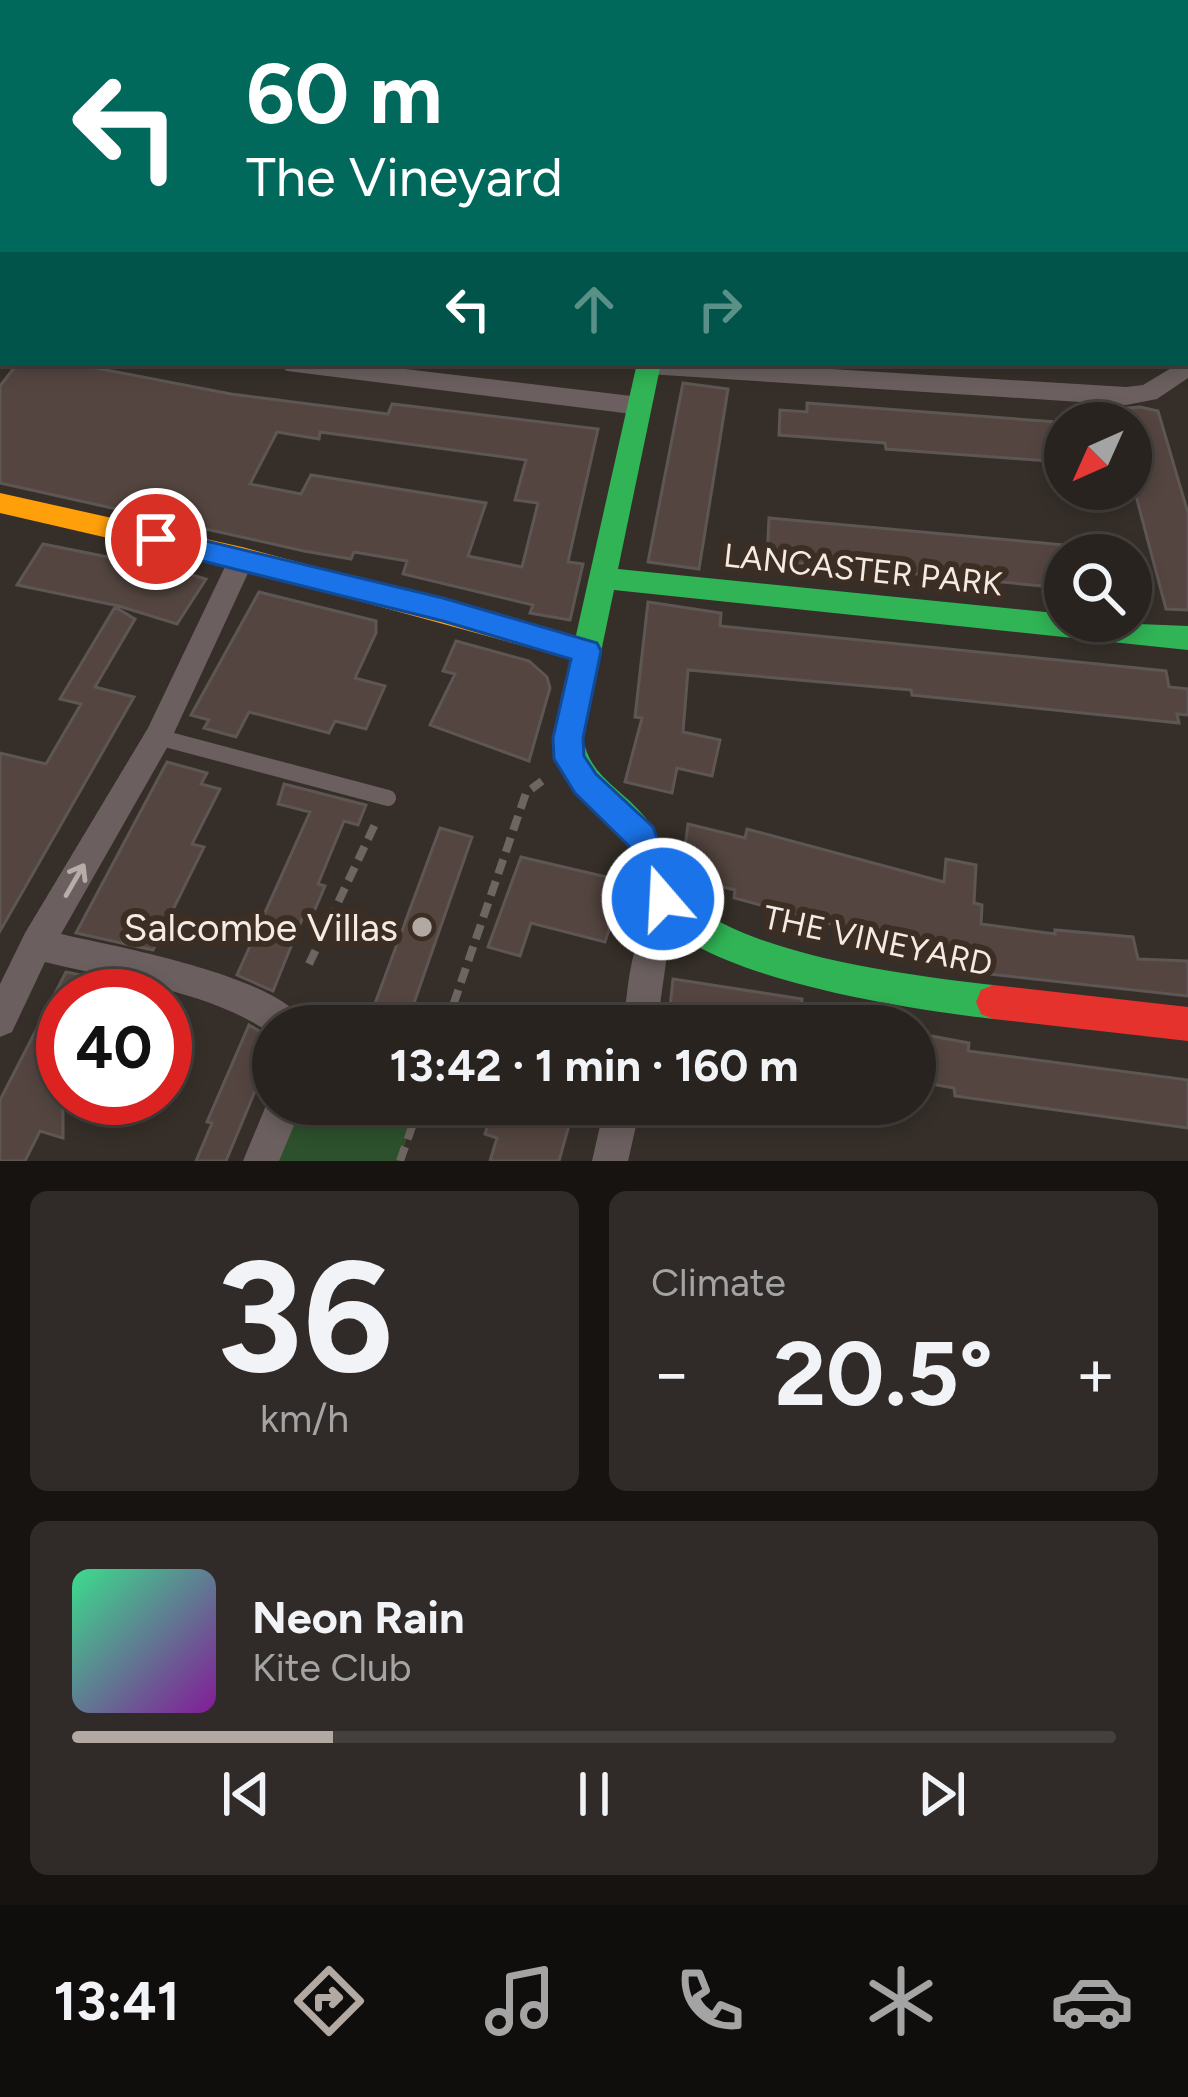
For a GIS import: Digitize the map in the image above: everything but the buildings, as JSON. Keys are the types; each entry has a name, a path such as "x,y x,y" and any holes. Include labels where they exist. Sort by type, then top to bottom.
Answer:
{"street":[{"path":"312,366 640,406"},
{"path":"643,1005 653,941 676,914 663,899 642,837 586,784 569,759 568,738 649,366"},
{"path":"678,366 1102,395 1149,393 1182,380"},
{"path":"0,503 242,558 586,651"},
{"path":"0,1020 37,944 158,736 242,558"},
{"name":"LANCASTER PARK","path":"603,578 1188,638"},
{"name":"THE VINEYARD","path":"676,914 702,931 767,957 937,996 1188,1024"},
{"path":"37,944 219,992 252,1008"},
{"path":"261,1161 276,1125"},
{"path":"610,1161 618,1125"}],"lane":[{"path":"158,736 388,798"}],"path":[{"path":"453,1005 526,793 569,759"},
{"path":"310,964 388,798"},
{"path":"400,1161 413,1125"}],"green space":[{"path":"290,1125 412,1125 399,1161 275,1161"}],"traffic: fast":[{"path":"648,366 568,738 577,770 642,838 659,892 687,921 767,957 817,971 993,1002"},
{"path":"603,578 1188,638"}],"traffic: slow":[{"path":"0,503 242,558 586,651"}],"traffic: jam":[{"path":"993,1002 1188,1024"}],"place":[{"name":"Salcombe Villas","path":"422,927"}],"route":[{"path":"156,539 443,610 586,651 568,738 569,759 586,784 642,837 663,899"}]}
